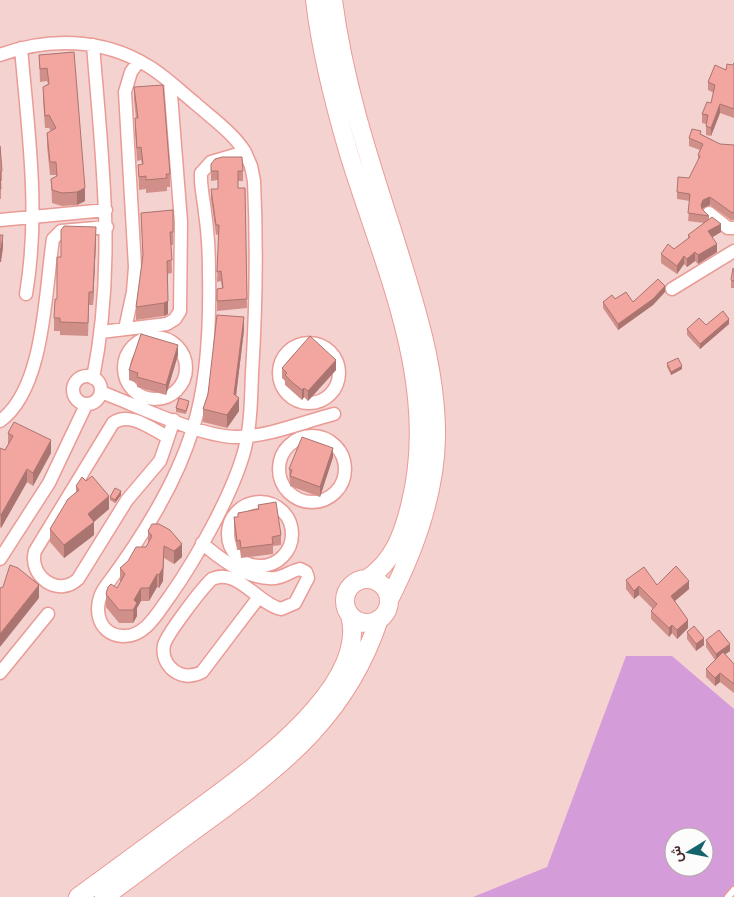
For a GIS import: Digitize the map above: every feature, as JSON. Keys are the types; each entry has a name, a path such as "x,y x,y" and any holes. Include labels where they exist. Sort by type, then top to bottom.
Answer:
{"main road":[{"path":"78,897 239,779 294,731 327,695 341,672 353,639 350,615 346,606 347,592 356,582 367,578 382,567 393,552 409,514 415,483 418,450 417,399 396,294 356,177 332,96 324,61 315,0"},
{"path":"104,897 265,778 306,740 337,703 357,671 379,619 384,614 411,549 427,496 436,440 434,400 413,298 369,157 343,63 333,0"},
{"path":"367,578 380,583 388,594 389,600"},
{"path":"350,615 364,622 379,619"}],"street":[{"path":"0,55 21,48 62,43 93,45 140,61 170,82 233,136 245,152 253,174 256,257 255,325 247,436 237,471 202,543 174,589 141,632 130,636 118,635 103,625 97,608 99,597 150,522 174,476 194,428 204,367 209,306 208,245 201,173 211,162 245,152"},
{"path":"93,45 107,228 107,271 101,332 93,378"},
{"path":"21,48 33,216 26,294"},
{"path":"125,329 133,292 135,267 125,92 131,72 140,61"},
{"path":"101,332 167,324 175,319 180,310 181,212 170,82"},
{"path":"0,220 106,210"},
{"path":"709,213 728,228 734,228"},
{"path":"0,421 16,406 28,379 38,346 53,239 61,231 107,228"},
{"path":"672,289 734,251"},
{"path":"151,338 168,341 177,347 183,356 185,368 181,384 174,392 164,398 140,401 127,380 124,369 126,358 132,348 140,341 151,338"},
{"path":"307,342 318,344 336,358 339,370 338,381 333,391 324,399 314,403 297,401 287,394 281,385 278,373 280,362 286,352 296,345 307,342"},
{"path":"82,377 93,378 98,381 101,392 96,401 86,405 80,403 73,395 74,384 82,377"},
{"path":"101,392 140,401 174,420 194,428 224,436 247,436 331,415"},
{"path":"322,437 331,415 324,399"},
{"path":"1,556 49,483 86,405"},
{"path":"168,437 132,419 122,418 113,423 35,551 35,569 42,579 59,587 73,584 78,579 132,493 156,467 168,437 174,420"},
{"path":"304,436 322,437 338,448 344,459 344,478 339,489 329,497 318,502 299,499 288,492 282,482 279,469 284,451 292,442 304,436"},
{"path":"278,508 288,492"},
{"path":"256,502 268,503 278,508 289,523 291,535 289,546 282,556 272,563 260,566 248,564 238,558 231,548 228,536 229,524 235,514 244,506 256,502"},
{"path":"202,543 228,562 260,577 281,577 300,569 308,575 307,582 298,598 286,608 276,608 229,577 220,576 212,579 167,638 164,651 171,669 183,675 196,675 202,672 258,597"},
{"path":"0,673 48,614"}],"lane":[{"path":"728,897 734,890"}],"shaded area":[{"path":"626,656 672,656 734,709 734,897 473,897 547,867"}],"building":[{"path":"74,52 85,188 77,192 62,193 52,190 51,179 57,176 56,162 50,162 47,133 56,128 49,115 45,116 43,87 49,84 47,68 40,69 39,55"},
{"path":"734,63 734,109 720,104 711,128 706,126 708,115 702,114 707,102 711,103 715,85 708,82 715,65 726,70 727,64 732,65"},
{"path":"163,85 170,174 166,174 167,178 146,180 146,176 139,177 138,165 143,164 141,147 137,148 135,118 138,118 134,87"},
{"path":"692,129 701,131 700,134 720,144 734,145 734,213 710,197 703,200 701,205 702,209 709,216 688,213 690,194 677,192 678,177 689,178 700,156 698,155 703,144 689,138"},
{"path":"0,146 2,171 0,172"},
{"path":"242,157 243,171 238,171 238,188 245,188 247,299 217,301 217,289 223,288 221,271 217,272 219,225 216,225 211,189 218,189 218,171 211,171 211,164 215,159"},
{"path":"173,210 173,232 170,232 172,260 167,261 168,301 136,307 143,255 141,213"},
{"path":"712,217 721,224 708,231 717,244 698,255 695,252 687,259 684,256 677,266 661,254 668,244 674,249 690,237 688,235"},
{"path":"64,226 96,227 93,292 89,292 88,323 60,322 60,318 54,318 55,299 57,299 57,257 61,257 61,230"},
{"path":"0,235 3,235 1,249 0,249"},
{"path":"734,269 734,281 731,280"},
{"path":"658,279 665,286 653,299 618,324 603,302 612,295 615,299 626,292 633,302"},
{"path":"723,311 729,319 700,344 687,329 699,318 706,325"},
{"path":"217,315 244,317 234,394 239,398 227,415 203,409 208,394"},
{"path":"141,334 178,345 166,385 137,377 138,373 129,370"},
{"path":"310,336 336,360 308,391 304,388 302,390 293,383 285,375 287,373 282,368"},
{"path":"678,358 682,366 671,372 667,363"},
{"path":"179,398 189,401 186,411 176,408"},
{"path":"14,422 51,440 33,473 27,469 0,515 0,448 5,450 13,436 8,433"},
{"path":"302,437 333,448 320,487 290,476 292,470 289,469"},
{"path":"92,476 109,496 88,514 94,522 64,545 50,529 68,499 79,490 76,486 82,477 86,481"},
{"path":"115,488 121,491 115,500 110,497"},
{"path":"276,502 281,535 272,537 273,544 241,548 240,540 237,541 234,517 238,517 238,513 259,509 258,505"},
{"path":"152,524 159,524 170,530 182,544 174,551 164,546 163,568 159,575 157,574 149,588 141,588 134,600 137,603 133,610 119,610 106,594 108,587 111,584 117,588 125,574 120,568 128,561 136,547 146,547 152,536 148,531"},
{"path":"10,565 18,568 39,585 0,634 0,588 3,587"},
{"path":"676,566 689,581 671,596 688,620 677,630 672,625 669,628 651,611 657,604 639,586 634,591 626,580 644,567 657,585"},
{"path":"694,626 704,638 696,644 687,632"},
{"path":"719,630 730,644 716,654 706,640"},
{"path":"723,652 734,664 734,684 720,673 715,678 706,669"}]}
